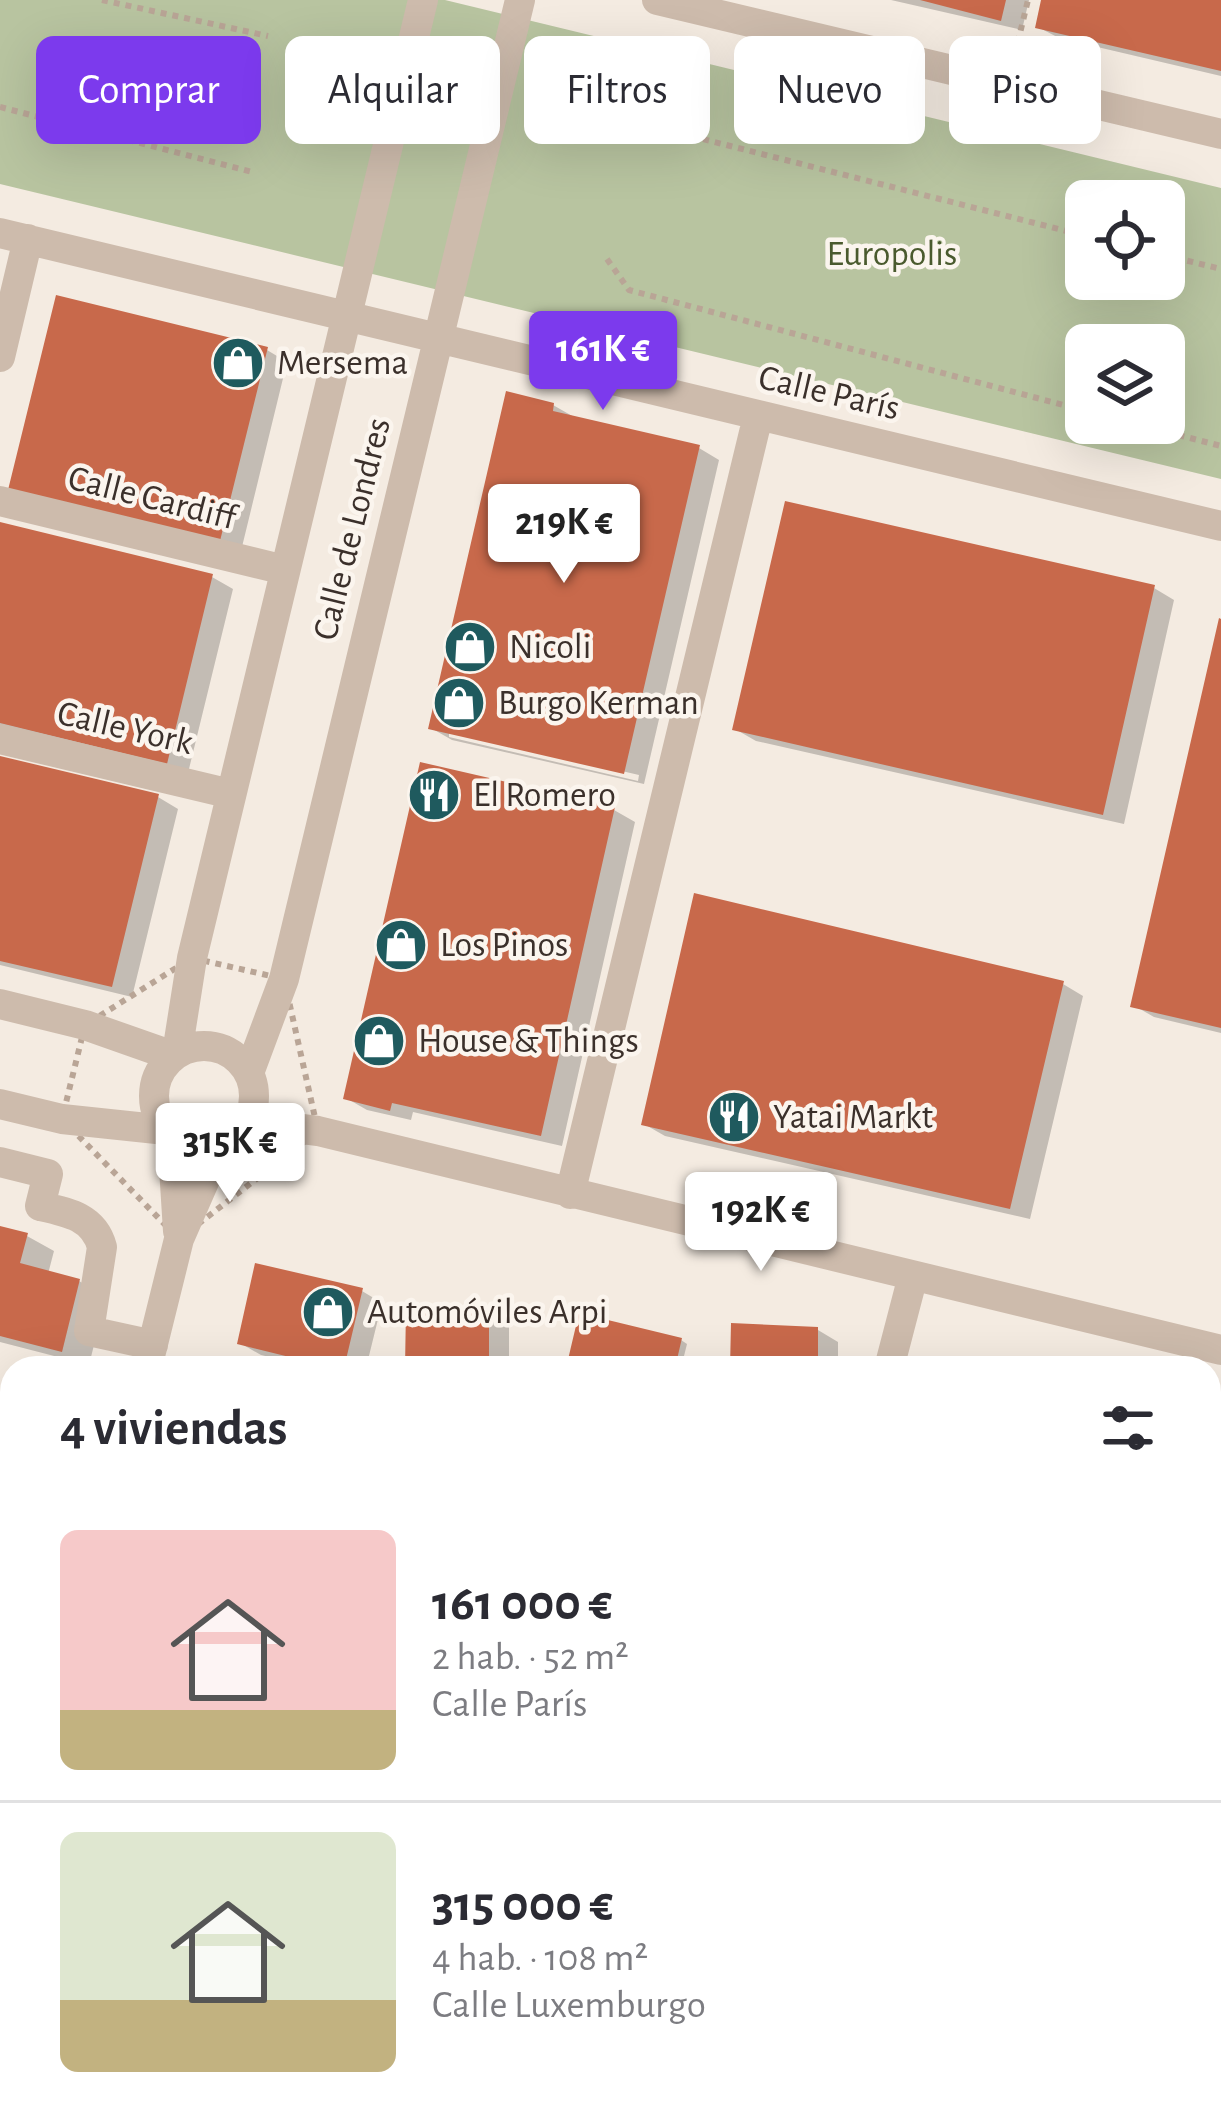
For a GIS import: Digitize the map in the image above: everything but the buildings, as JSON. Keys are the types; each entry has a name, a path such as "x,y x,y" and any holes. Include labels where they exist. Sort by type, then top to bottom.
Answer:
{"street":[{"name":"Calle de Londres","path":"175,1054 192,958 423,0"},
{"name":"Calle de Londres","path":"251,1081 284,979 520,0"},
{"path":"657,0 949,67"},
{"path":"1101,104 1221,134"},
{"name":"Calle París","path":"14,236 1221,526"},
{"path":"0,357 14,236"},
{"path":"570,1194 758,416"},
{"name":"Calle Cardiff","path":"0,501 285,570"},
{"name":"Calle York","path":"0,739 232,794"},
{"path":"0,1004 175,1054"},
{"path":"179,1239 169,1133 153,1100 154,1083 175,1054 196,1046 217,1047 236,1057 251,1081 318,1131"},
{"path":"248,1122 251,1081"},
{"path":"0,1104 62,1119 169,1133 204,1147 221,1143 248,1122 318,1131 1221,1350"},
{"path":"0,1162 48,1174 40,1206 78,1216 98,1235 102,1247 89,1331 150,1356 179,1239 221,1143"},
{"path":"892,1356 913,1276"}],"path":[{"path":"101,0 268,36"},
{"path":"1019,36 1028,0"},
{"path":"0,107 252,172"},
{"path":"710,141 1065,231"},
{"path":"607,259 629,290 1065,405"},
{"path":"1185,260 1221,269"},
{"path":"1185,437 1221,446"},
{"path":"192,958 284,979 318,1131 179,1239 62,1119 85,1025 192,958"}],"green space":[{"name":"Europolis","path":"0,0 445,0 594,36 524,36 524,144 710,144 710,64 734,70 734,144 925,144 925,116 949,122 949,144 1039,144 1221,188 1221,479 1076,444 1185,444 1185,324 1065,324 1065,441 0,184"}],"place":[{"name":"Mersema","path":"238,363"},
{"name":"Nicoli","path":"470,647"},
{"name":"Burgo Kerman","path":"459,703"},
{"name":"El Romero","path":"434,795"},
{"name":"Los Pinos","path":"401,945"},
{"name":"House & Things","path":"379,1041"},
{"name":"Yatai Markt","path":"734,1117"},
{"name":"Automóviles Arpi","path":"328,1312"}]}
